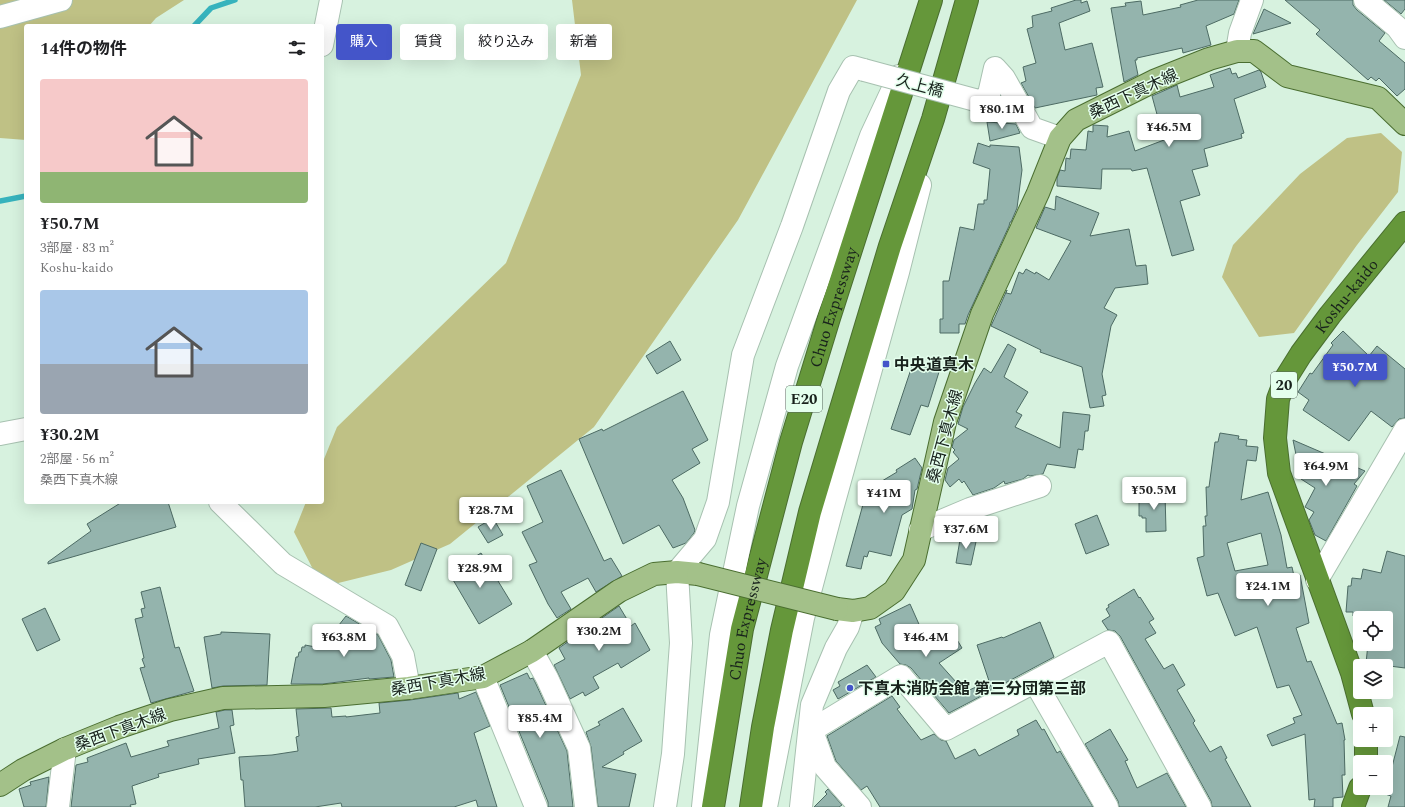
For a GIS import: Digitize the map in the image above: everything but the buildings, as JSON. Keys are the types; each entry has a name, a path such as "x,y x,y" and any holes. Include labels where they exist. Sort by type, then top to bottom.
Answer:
{"highway":[{"name":"Chuo Expressway","path":"713,807 742,629 789,449 829,318 932,0"},
{"name":"E20","path":"751,807 782,630 810,512 890,246 933,119 967,0"},
{"name":"Koshu-kaido","path":"1361,707 1352,673 1279,473 1275,438 1278,399 1286,378 1301,354 1330,315 1405,223"},
{"path":"1353,807 1357,795"}],"main road":[{"name":"桑西下真木線","path":"0,785 24,770 65,749 133,722 170,710 223,698 324,696 409,688 483,677 532,652 618,591 654,574 688,574 845,610 870,608 894,591 914,560 946,422 982,314 1038,193 1060,138 1076,120 1154,81 1209,59 1237,51 1254,51 1287,76 1378,98 1405,124"}],"street":[{"path":"0,17 61,0"},
{"path":"324,35 331,0"},
{"path":"1237,51 1240,33 1252,0"},
{"path":"1365,0 1397,27 1405,38"},
{"path":"766,807 803,618 898,272 960,23"},
{"path":"703,807 722,635 748,506 787,366 871,136 924,24"},
{"name":"久上橋","path":"688,574 704,539 718,502 743,355 792,226 840,91 853,68 987,103 995,68 1004,78 1032,128 1060,138"},
{"path":"0,434 24,429"},
{"path":"1317,580 1405,430"},
{"path":"920,530 970,509 1040,486"},
{"path":"222,504 283,564 387,626 403,656 409,688"},
{"path":"665,807 673,754 681,643 688,574"},
{"path":"801,807 811,727 812,705 836,648 848,627 845,610"},
{"path":"811,727 901,676 946,729 1109,642 1200,807"},
{"path":"532,652 547,678 579,748 586,807"},
{"path":"483,677 536,807"},
{"path":"1035,682 1107,807"},
{"path":"811,727 825,767 860,807"},
{"path":"58,807 65,749"}],"green space":[{"path":"0,0 184,0 156,18 151,24 24,24 24,140 0,138"},
{"path":"572,0 857,0 738,220 594,427 450,544 391,570 322,587 294,532 305,504 324,504 324,459 337,427 506,263 581,75 579,60 612,60 612,24 575,24"},
{"path":"1381,133 1402,152 1398,192 1357,245 1294,333 1259,337 1222,277 1233,245 1300,174 1347,138"}],"waterway":[{"path":"196,24 211,8 235,0"},
{"path":"0,201 24,196"}],"place":[{"name":"中央道真木","path":"886,364"},
{"name":"下真木消防会館 第三分団第三部","path":"850,688"}]}
